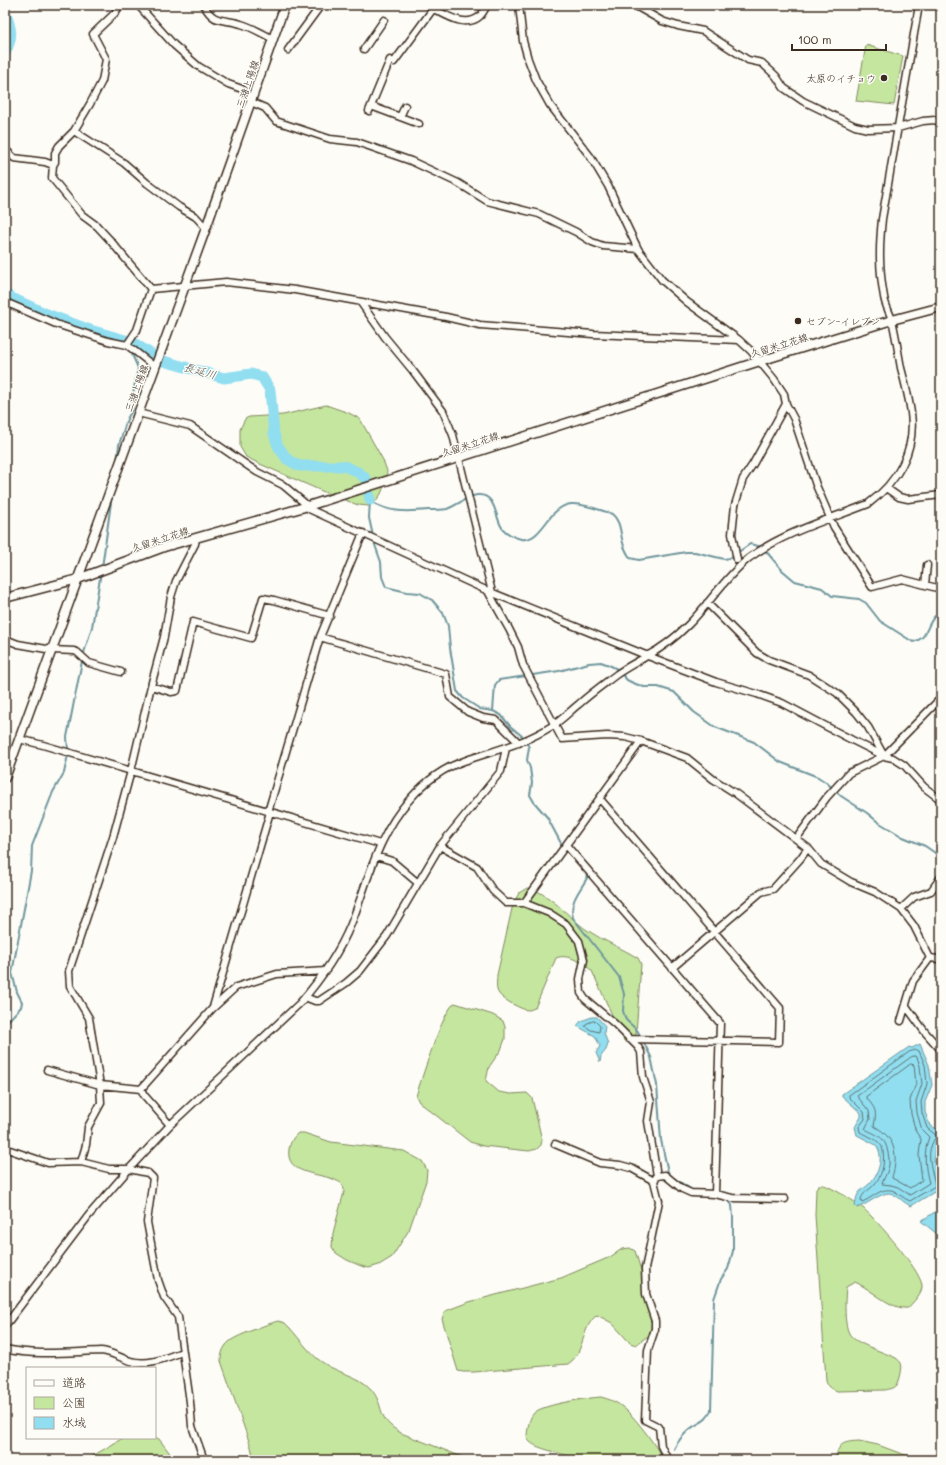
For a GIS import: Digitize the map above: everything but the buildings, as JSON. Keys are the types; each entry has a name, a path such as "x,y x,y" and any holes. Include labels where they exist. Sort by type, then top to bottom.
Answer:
{"main road":[{"name":"三潴上陽線","path":"5,778 206,228 285,5"},
{"name":"久留米立花線","path":"5,598 78,579 164,547 308,506 760,361 892,320 941,307"}],"street":[{"path":"120,5 115,13 93,34 106,59 102,81 74,131 59,146 55,153 52,178 82,215 97,226 110,239 151,289"},
{"path":"138,5 174,45 198,66 228,84 242,90 251,101 265,108 276,121 330,139 357,142 411,161 458,184 487,201 539,214 576,232 592,242 603,246 638,248"},
{"path":"204,5 209,15 217,19 241,24 273,39"},
{"path":"288,50 320,5"},
{"path":"419,124 370,109 392,61 431,7 459,21 473,21 481,16 487,5"},
{"path":"519,5 523,41 528,59 536,80 550,105 590,156 608,186 638,248 662,280 687,302 739,340 760,361 784,394 786,404 794,419 816,485 830,519 872,587 902,579 941,589"},
{"path":"634,5 662,21 703,31 748,60 762,64 776,76 784,88 803,101 854,126 868,129 898,128 923,121 935,120 941,123"},
{"path":"5,1326 89,1215 129,1169 170,1125 305,997 326,971 351,926 380,844 393,821 410,799 430,780 462,762 529,739 554,725 628,666 648,656 670,641 688,625 748,559 781,538 868,504 896,478 906,457 910,440 912,426 911,412 895,343 892,320 884,300 880,272 879,247 882,219 919,5"},
{"path":"364,49 384,20"},
{"path":"400,117 405,106"},
{"path":"74,131 124,163 147,183 179,207 196,217 206,228"},
{"path":"5,149 14,158 46,162 53,165"},
{"path":"151,289 226,282 295,290 446,317 480,325 593,334 739,340"},
{"path":"127,345 137,330 151,289"},
{"path":"5,302 56,324 108,341 127,345 154,367"},
{"path":"361,303 385,337 443,411 453,435 494,604 509,628 518,647 523,665 562,739 607,736 625,737 641,741 688,758 713,779 735,793 808,848 821,864 851,882 874,892 901,909 914,926 930,958"},
{"path":"737,560 732,534 735,505 743,479 753,464 786,404"},
{"path":"138,413 190,426 257,472 268,476 282,485 308,506 309,509 490,591 648,656 716,682 757,694 782,704 884,756 893,758 904,765 924,787 941,800"},
{"path":"886,488 899,497 908,499 941,495"},
{"path":"212,1009 320,637 330,616 362,533"},
{"path":"81,1162 86,1145 88,1127 101,1103 100,1086 89,1018 70,986 70,971 113,837 131,771 164,637 172,592 195,544 196,538"},
{"path":"925,584 927,565"},
{"path":"151,686 171,692 177,691 193,622 251,638 263,598 330,616"},
{"path":"707,603 757,653 769,660 808,675 836,693 856,712 868,727 884,756"},
{"path":"320,637 446,674 450,697 468,712 483,718 496,720 520,742"},
{"path":"5,639 18,644 52,650 74,651 89,663 121,672"},
{"path":"796,839 827,797 849,773 884,756 941,698"},
{"path":"19,739 380,844"},
{"path":"524,903 641,741"},
{"path":"305,997 315,1001 319,1000 346,983 360,971 387,936 440,846 501,771 506,748"},
{"path":"600,799 780,1008 779,1042 629,1039"},
{"path":"566,845 720,1023 714,1194"},
{"path":"440,846 477,867 493,891 506,903 524,903 549,913 566,924 579,941 584,960 580,979 581,993 585,999 615,1024 638,1047 641,1052 643,1076 651,1102 648,1121 659,1201 645,1269 646,1294 655,1321 655,1329 648,1350 645,1420 659,1427 661,1446 668,1460"},
{"path":"672,968 761,892 773,889 808,848"},
{"path":"376,856 392,861 418,883"},
{"path":"901,909 914,897 931,891 941,877"},
{"path":"930,958 941,957"},
{"path":"901,1021 913,981 930,958"},
{"path":"141,1089 212,1009 236,987 277,974 326,971"},
{"path":"906,1006 925,1032 941,1050"},
{"path":"47,1070 100,1086 141,1089"},
{"path":"141,1089 144,1095 170,1125"},
{"path":"555,1144 600,1163 620,1164 656,1179 665,1175 682,1189 691,1193 714,1194 732,1198 785,1199"},
{"path":"5,1150 10,1150 48,1163 81,1162 109,1169 129,1169 148,1173 153,1178 147,1222 158,1280 164,1297 178,1317 192,1426 204,1460"},
{"path":"5,1349 42,1353 101,1351 108,1352 132,1362 144,1363 157,1361 182,1352"}],"green space":[{"path":"866,45 903,56 894,105 856,101"},
{"path":"326,405 349,413 360,419 383,460 387,471 386,481 381,494 375,502 369,506 358,505 324,492 260,464 246,457 240,447 240,429 245,419 249,417 283,415"},
{"path":"527,888 543,894 593,934 638,958 641,964 636,1034 633,1043 624,1041 592,971 580,962 570,958 556,958 535,1008 529,1010 522,1009 508,1002 499,994 497,987 497,975 513,904 519,893"},
{"path":"455,1003 493,1015 503,1021 505,1027 505,1039 501,1050 489,1067 486,1081 499,1092 511,1094 527,1093 532,1098 542,1140 541,1145 537,1149 529,1151 483,1146 470,1142 419,1102 416,1096 433,1046 450,1008"},
{"path":"298,1133 304,1133 331,1142 404,1151 422,1161 427,1170 426,1181 409,1230 392,1257 379,1265 369,1268 347,1260 336,1253 332,1247 333,1233 344,1188 333,1179 304,1171 297,1168 292,1163 289,1157 289,1149 292,1140"},
{"path":"818,1185 824,1185 861,1206 897,1245 914,1268 922,1285 921,1291 908,1308 895,1306 855,1282 846,1287 845,1305 848,1332 854,1339 865,1345 896,1358 902,1365 899,1380 897,1385 893,1388 885,1390 837,1391 830,1387 826,1380 815,1215 816,1189"},
{"path":"630,1248 635,1251 655,1314 649,1335 636,1345 630,1343 612,1323 597,1315 588,1326 577,1354 568,1364 474,1372 458,1371 442,1319 445,1311 469,1302 561,1278 610,1257 622,1249"},
{"path":"278,1321 285,1323 310,1352 320,1361 366,1384 376,1395 384,1417 393,1428 401,1433 470,1460 254,1460 251,1447 221,1361 221,1356 225,1346 232,1340 252,1330"},
{"path":"601,1397 616,1403 632,1416 650,1439 663,1460 578,1460 576,1458 534,1445 528,1439 527,1436 531,1418 535,1412 540,1409 577,1400"},
{"path":"156,1438 159,1439 175,1460 86,1460 121,1439 156,1439"},
{"path":"859,1441 878,1445 902,1454 930,1460 835,1460 838,1450 842,1444"}],"water":[{"path":"592,1017 597,1017 605,1026 604,1033 608,1044 606,1050 601,1056 600,1062 596,1053 600,1046 595,1036 577,1026 581,1021"},
{"path":"920,1044 929,1065 932,1085 925,1102 925,1112 930,1126 940,1131 940,1138 934,1153 934,1159 941,1189 911,1206 895,1195 889,1193 857,1208 855,1206 857,1195 875,1177 879,1166 880,1155 876,1145 857,1135 855,1127 861,1117 861,1113 842,1096 842,1094 909,1047 912,1048"},
{"path":"941,1208 941,1245 937,1234 921,1221"}],"waterway":[{"name":"長延川","path":"5,11 11,32 10,42 5,53"},
{"name":"長延川","path":"5,295 49,315 90,330 132,342 160,360 224,378 251,374 262,377 270,390 274,434 278,446 287,459 299,466 344,466 358,472 366,479 370,500"},
{"path":"117,461 119,445 127,419 132,410 138,368 130,350"},
{"path":"102,568 112,495"},
{"path":"370,501 384,508 398,511 440,510 451,508 473,496 483,495 488,497 494,506 502,528 515,537 521,539 535,535 550,517 563,506 576,504 592,507 612,514 619,524 624,547 630,558 639,560 686,552 695,552 724,559 730,558 734,555"},
{"path":"370,500 369,518 375,545 381,562 382,577 386,587 407,592 420,593 432,600 443,613 448,626 457,691 463,698 480,709 493,711 501,715 510,726 522,736 529,747 527,760 530,768 532,783 530,795 547,817 563,847 576,861"},
{"path":"737,553 750,544 762,547"},
{"path":"765,550 782,570 795,581 822,588 832,596 859,599 866,603 880,621 913,642 925,634 932,619 936,615 941,617"},
{"path":"68,750 67,737 83,656 92,627 101,572"},
{"path":"493,711 495,685 499,680 559,671 589,663 601,662 617,669 627,680 633,683 644,687 658,687 674,692 694,712 715,727 754,742 780,762 818,777 841,796 878,822 903,837 925,846 941,857"},
{"path":"5,1024 21,1007 22,1002 17,992 12,973 31,871 32,846 53,792 64,773 68,755"},
{"path":"586,872 587,878 574,901 572,912 573,918 619,977 624,994 623,1011 626,1020 637,1030 641,1037"},
{"path":"643,1041 651,1057 657,1085 661,1140 668,1172 672,1177 694,1191"},
{"path":"674,1449 679,1440 690,1429 705,1419 711,1410 714,1299 721,1279 728,1269 733,1251 732,1205 728,1200"}],"place":[{"name":"太原のイチョウ","path":"884,78"},
{"name":"セブン-イレブン","path":"798,321"}]}
